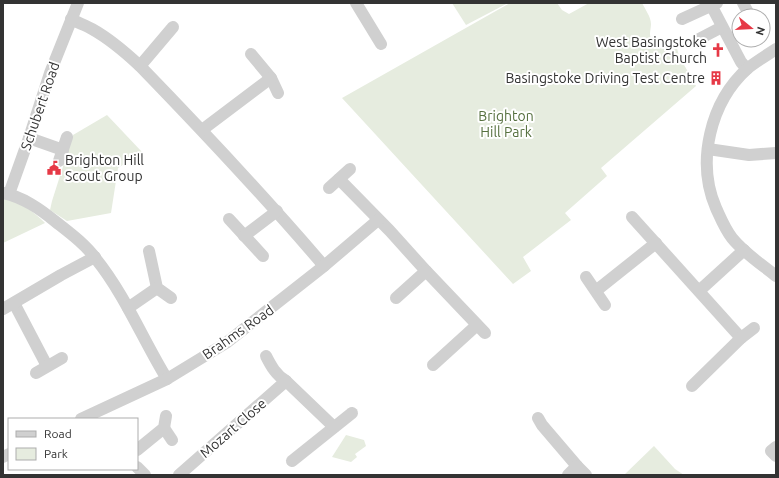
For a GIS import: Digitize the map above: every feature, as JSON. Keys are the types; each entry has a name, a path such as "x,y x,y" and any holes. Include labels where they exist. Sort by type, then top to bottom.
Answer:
{"street":[{"name":"Schubert Road","path":"6,193 29,138 50,73 78,3"},
{"path":"356,3 381,44"},
{"path":"682,19 712,4 722,27 741,62 747,69"},
{"path":"71,19 92,29 106,38 140,66 277,211 324,266"},
{"path":"140,66 173,27"},
{"path":"700,43 699,39 722,27"},
{"path":"776,49 747,69 726,94 717,111 712,126 706,168 709,188 724,227 744,250 776,276"},
{"path":"251,54 271,78 278,92"},
{"path":"202,130 271,78"},
{"path":"59,161 67,137"},
{"path":"29,138 63,150"},
{"path":"708,149 749,155 772,154 776,152"},
{"path":"330,188 350,169"},
{"path":"339,179 390,231 481,329 432,365"},
{"path":"6,193 42,210 75,237 95,257 110,277 167,379"},
{"path":"244,236 277,211"},
{"path":"632,217 741,338"},
{"path":"229,219 263,256"},
{"name":"Brahms Road","path":"95,416 167,379 226,343 324,266 378,220"},
{"path":"597,290 656,243"},
{"path":"699,291 744,250"},
{"path":"149,251 157,288 171,298"},
{"path":"3,309 95,257"},
{"path":"396,298 426,271"},
{"path":"586,276 606,305"},
{"path":"128,308 157,288"},
{"path":"14,303 47,366"},
{"path":"691,386 741,338 754,328"},
{"path":"266,356 280,378 286,381 334,427"},
{"path":"36,373 62,358"},
{"name":"Mozart Close","path":"180,475 286,381"},
{"path":"292,461 352,413"},
{"path":"538,418 542,425 586,475"},
{"path":"138,449 165,422 172,440"},
{"path":"776,446 771,451 776,456"},
{"path":"568,475 577,466"}],"green space":[{"path":"452,3 508,3 466,25"},
{"name":"Brighton Hill Park","path":"510,3 557,3 562,10 569,14 589,3 642,3 651,21 651,38 656,43 660,44 676,44 679,56 696,86 601,168 607,176 565,213 571,220 523,257 531,271 513,284 342,98"},
{"path":"107,115 142,152 118,168 111,213 67,221 50,210 73,135"},
{"path":"3,197 26,207 45,223 3,243"},
{"path":"346,435 364,440 366,446 355,454 357,457 351,462 332,457"},
{"path":"654,446 675,469 684,475 624,475"}],"place":[{"name":"West Basingstoke Baptist Church","path":"718,50"},
{"name":"Basingstoke Driving Test Centre","path":"716,78"},
{"name":"Brighton Hill Scout Group","path":"54,168"}]}
